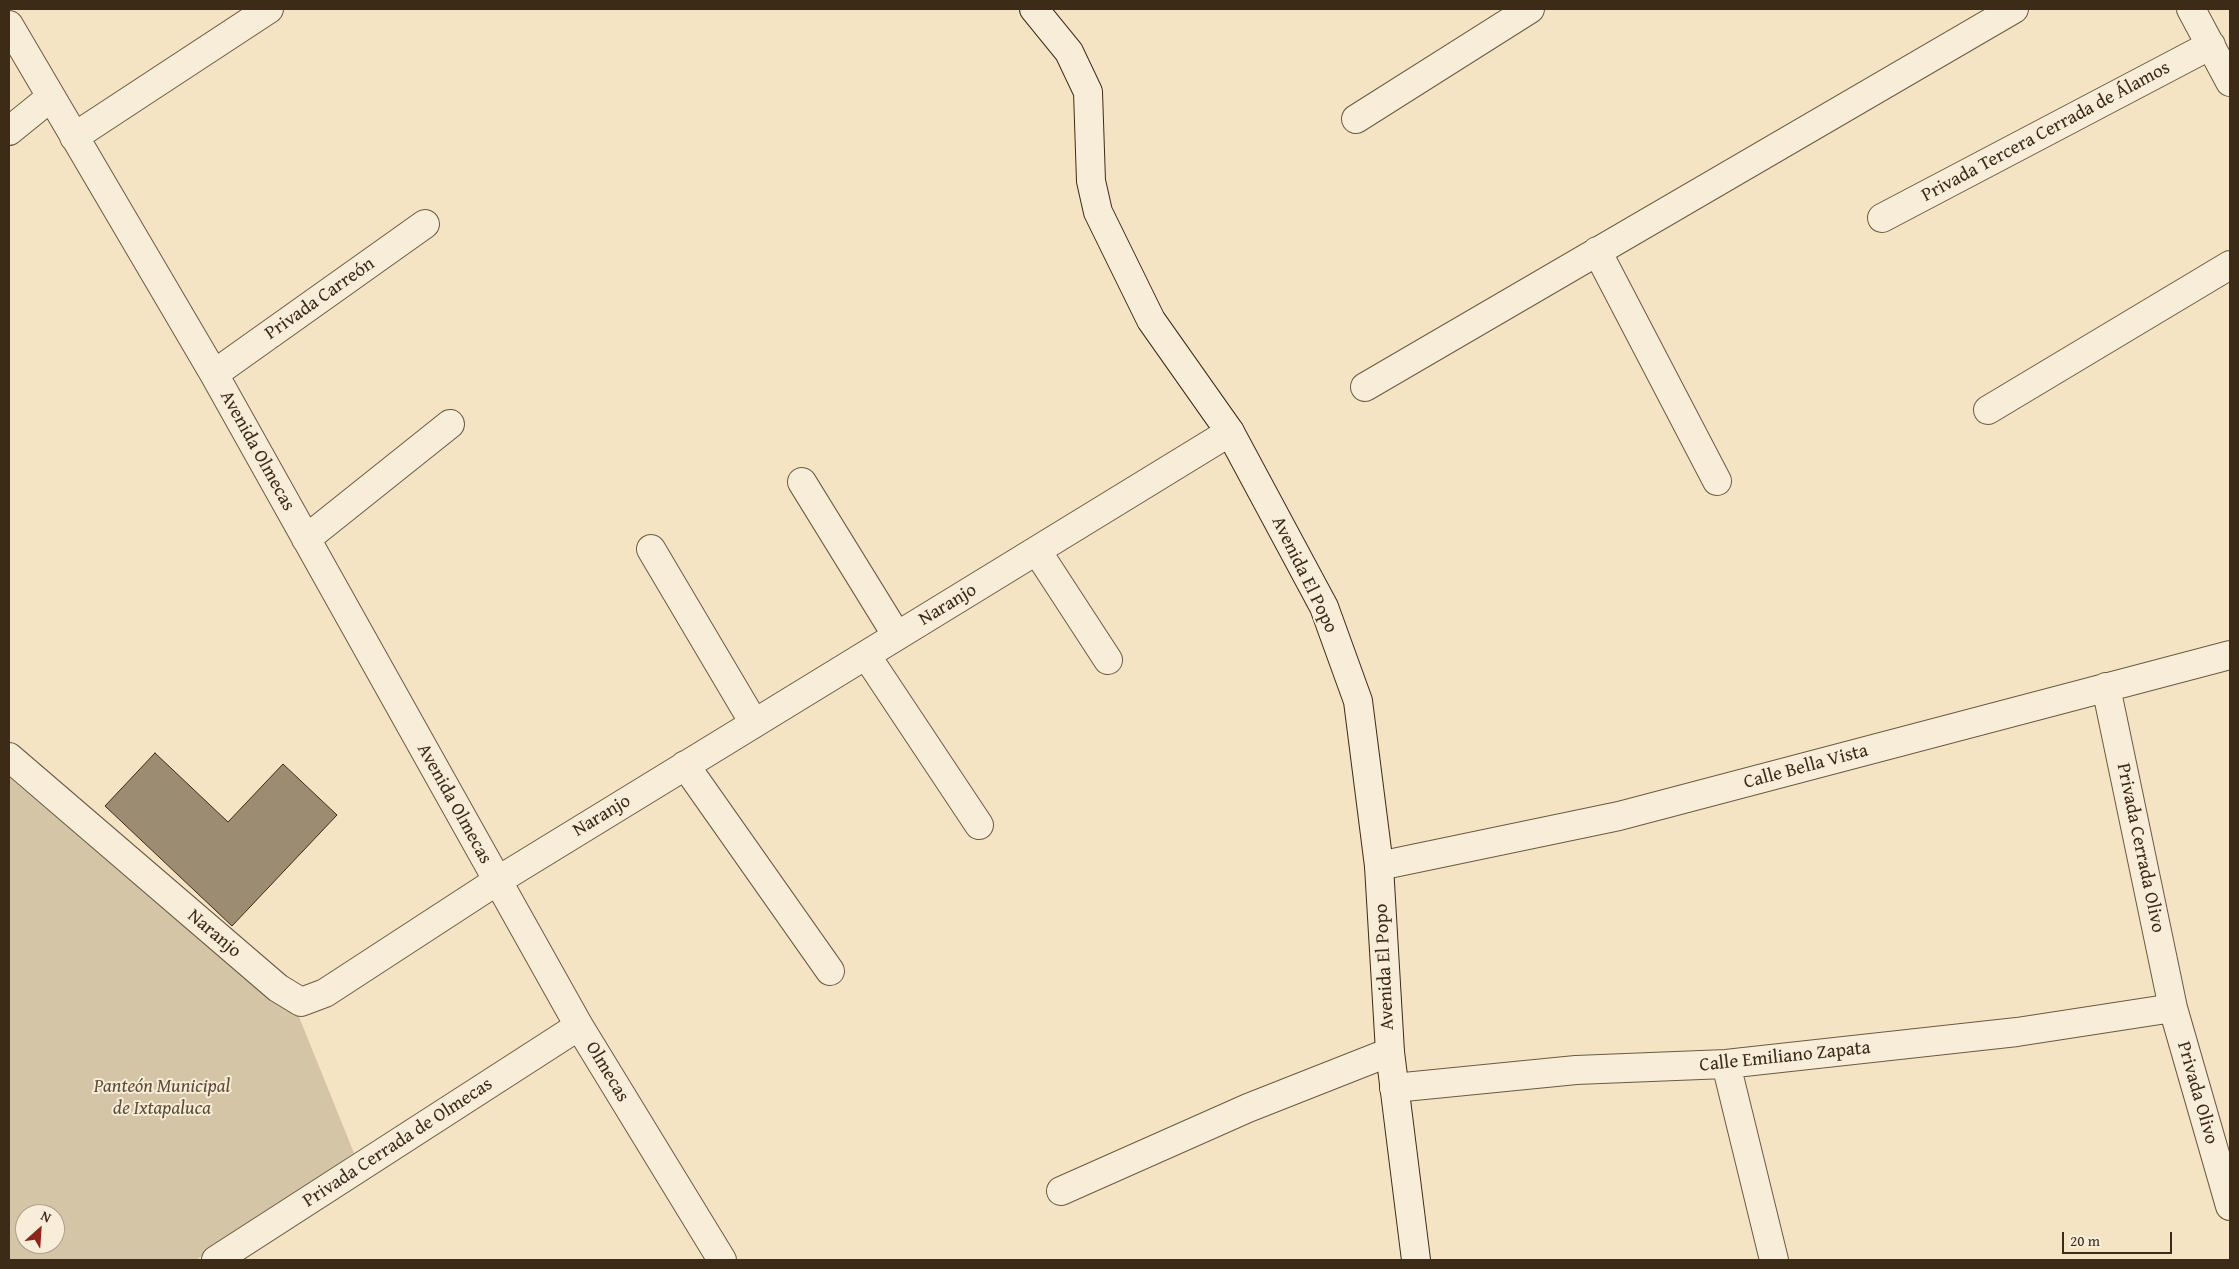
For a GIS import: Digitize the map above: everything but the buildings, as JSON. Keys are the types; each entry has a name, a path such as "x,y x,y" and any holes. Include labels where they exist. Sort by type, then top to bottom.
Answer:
{"street":[{"path":"74,137 269,9"},
{"name":"Avenida El Popo","path":"1034,9 1070,52 1088,92 1091,181 1098,212 1151,320 1230,432 1324,607 1358,701 1379,866 1390,1052 1416,1260"},
{"path":"1356,119 1530,9"},
{"path":"1365,386 2014,9"},
{"path":"2191,9 2230,82"},
{"name":"Avenida Olmecas","path":"9,25 214,374 497,881"},
{"name":"Privada Tercera Cerrada de Álamos","path":"1882,218 2211,45"},
{"path":"9,131 51,97"},
{"name":"Privada Carreón","path":"214,374 425,224"},
{"path":"1598,251 1717,482"},
{"path":"1988,410 2230,265"},
{"path":"306,539 450,424"},
{"name":"Naranjo","path":"9,757 278,988 301,1002 325,993 497,881 1230,432"},
{"path":"802,482 897,636"},
{"path":"651,549 754,723"},
{"path":"1037,551 1108,660"},
{"path":"866,655 979,825"},
{"name":"Calle Bella Vista","path":"1379,866 1619,816 2230,655"},
{"name":"Privada Cerrada Olivo","path":"2106,688 2173,1008"},
{"path":"685,765 830,971"},
{"name":"Olmecas","path":"497,881 579,1026 722,1260"},
{"name":"Calle Emiliano Zapata","path":"1394,1088 1576,1070 1726,1064 2017,1032 2173,1008"},
{"name":"Privada Olivo","path":"2173,1008 2230,1206"},
{"name":"Privada Cerrada de Olmecas","path":"216,1260 579,1026"},
{"path":"1061,1191 1248,1108 1390,1052"},
{"path":"1726,1064 1774,1260"}],"green space":[{"name":"Panteón Municipal de Ixtapaluca","path":"9,777 295,1007 354,1153 196,1260 9,1260"}]}
